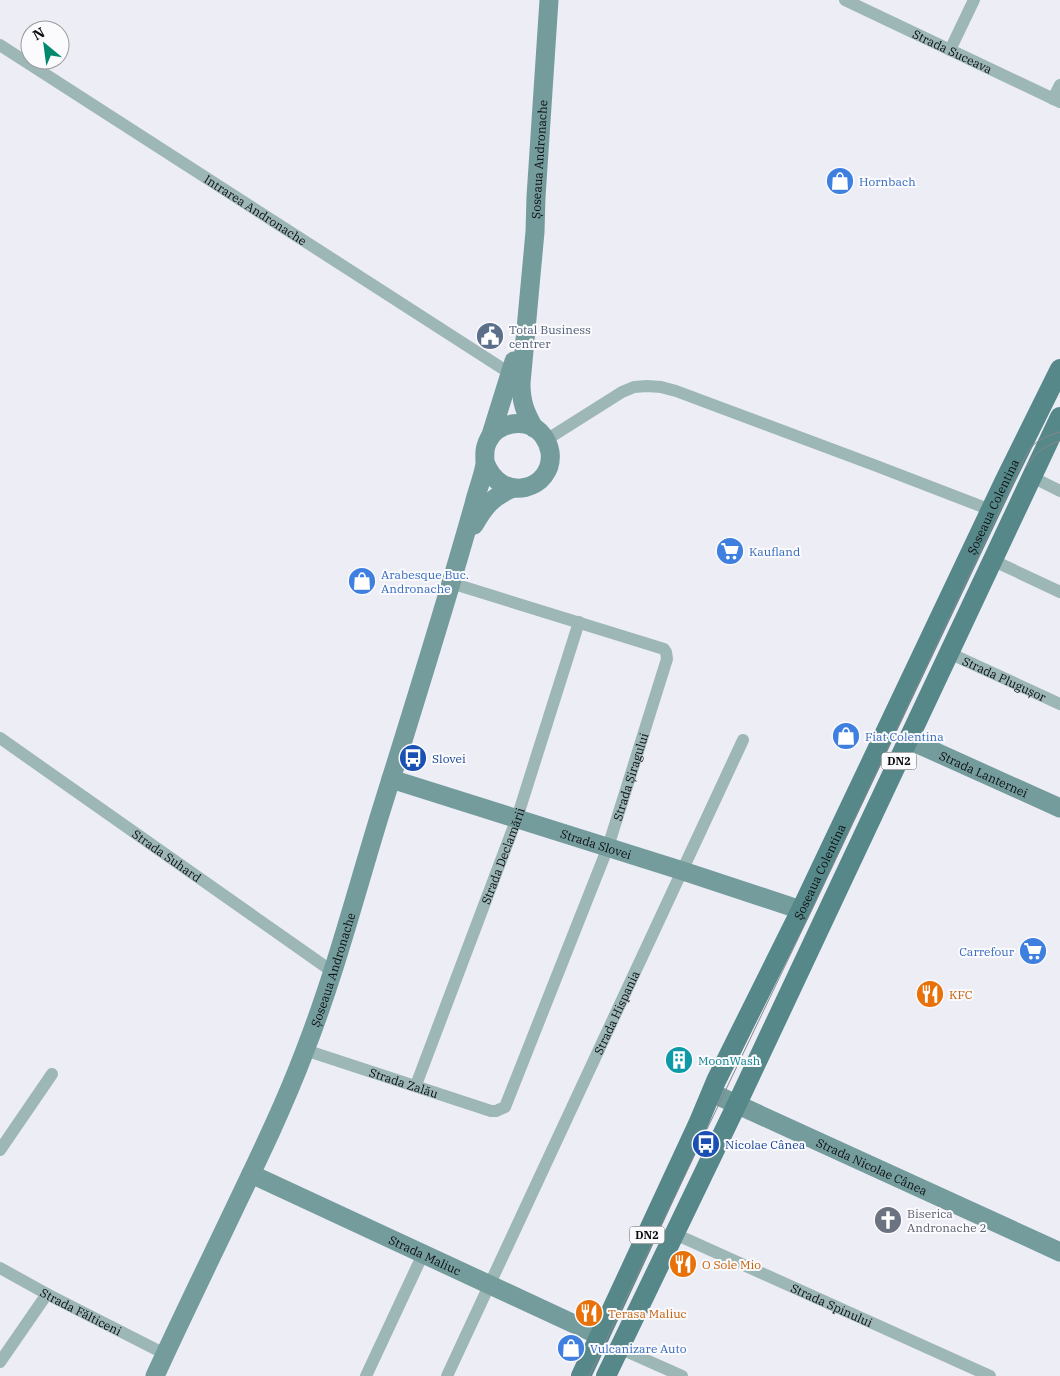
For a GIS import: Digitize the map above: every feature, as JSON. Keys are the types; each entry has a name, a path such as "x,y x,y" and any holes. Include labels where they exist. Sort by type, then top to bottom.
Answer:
{"main road":[{"name":"Șoseaua Andronache","path":"540,434 524,409 521,395 526,317 535,232 549,0"},
{"name":"Șoseaua Andronache","path":"490,438 511,374 526,317"},
{"name":"Șoseaua Colentina","path":"580,1376 712,1093 1060,369"},
{"name":"Șoseaua Colentina","path":"606,1376 737,1104 1060,417"},
{"path":"515,423 525,424 540,434 550,450 550,460 547,470 541,479 533,485 523,488 512,488 495,480 488,472 485,462 486,447 496,431 515,423"},
{"name":"Șoseaua Andronache","path":"154,1376 280,1112 305,1050 332,972 451,583 485,462"},
{"name":"Șoseaua Andronache","path":"462,545 486,505 494,497 512,488"},
{"name":"Strada Lanternei","path":"909,740 1060,808"},
{"name":"Strada Slovei","path":"391,779 682,870 801,910"},
{"name":"Strada Nicolae Cânea","path":"712,1093 1060,1252"},
{"name":"Strada Maliuc","path":"251,1174 600,1336"}],"street":[{"name":"Strada Suceava","path":"844,0 862,4 950,50 1057,100"},
{"path":"950,50 974,0"},
{"name":"Intrarea Andronache","path":"0,45 511,374"},
{"path":"1057,100 1060,85"},
{"path":"540,434 634,387 661,387 703,401 991,510"},
{"path":"1032,478 1060,491"},
{"path":"992,560 1060,592"},
{"name":"Strada Șiragului","path":"451,583 660,648 667,655 608,847 508,1103 502,1110"},
{"name":"Strada Declamării","path":"416,1085 517,818 579,622"},
{"name":"Strada Plugușor","path":"949,653 1060,704"},
{"name":"Strada Suhard","path":"0,738 332,972"},
{"name":"Strada Hispania","path":"447,1376 743,740"},
{"name":"Strada Zalău","path":"305,1050 491,1111 502,1110"},
{"path":"0,1150 5,1131 52,1074"},
{"name":"Strada Spinului","path":"675,1234 990,1376"},
{"path":"366,1376 423,1254"},
{"name":"Strada Fălticeni","path":"0,1268 165,1354"},
{"path":"0,1362 47,1294"},
{"path":"619,1348 682,1376"}],"tram line":[{"path":"589,1376 1026,455 1036,442 1060,432"},
{"path":"1027,466 1041,450 1060,441"}],"place":[{"name":"Hornbach","path":"840,181"},
{"name":"Total Business centrer","path":"490,336"},
{"name":"Kaufland","path":"730,551"},
{"name":"Arabesque Buc. Andronache","path":"362,581"},
{"name":"Fiat Colentina","path":"846,736"},
{"name":"Slovei","path":"413,758"},
{"name":"Carrefour","path":"1033,951"},
{"name":"KFC","path":"930,994"},
{"name":"MoonWash","path":"679,1060"},
{"name":"Nicolae Cânea","path":"706,1144"},
{"name":"Biserica Andronache 2","path":"888,1220"},
{"name":"O Sole Mio","path":"683,1264"},
{"name":"Terasa Maliuc","path":"589,1313"},
{"name":"Vulcanizare Auto","path":"571,1348"}]}
